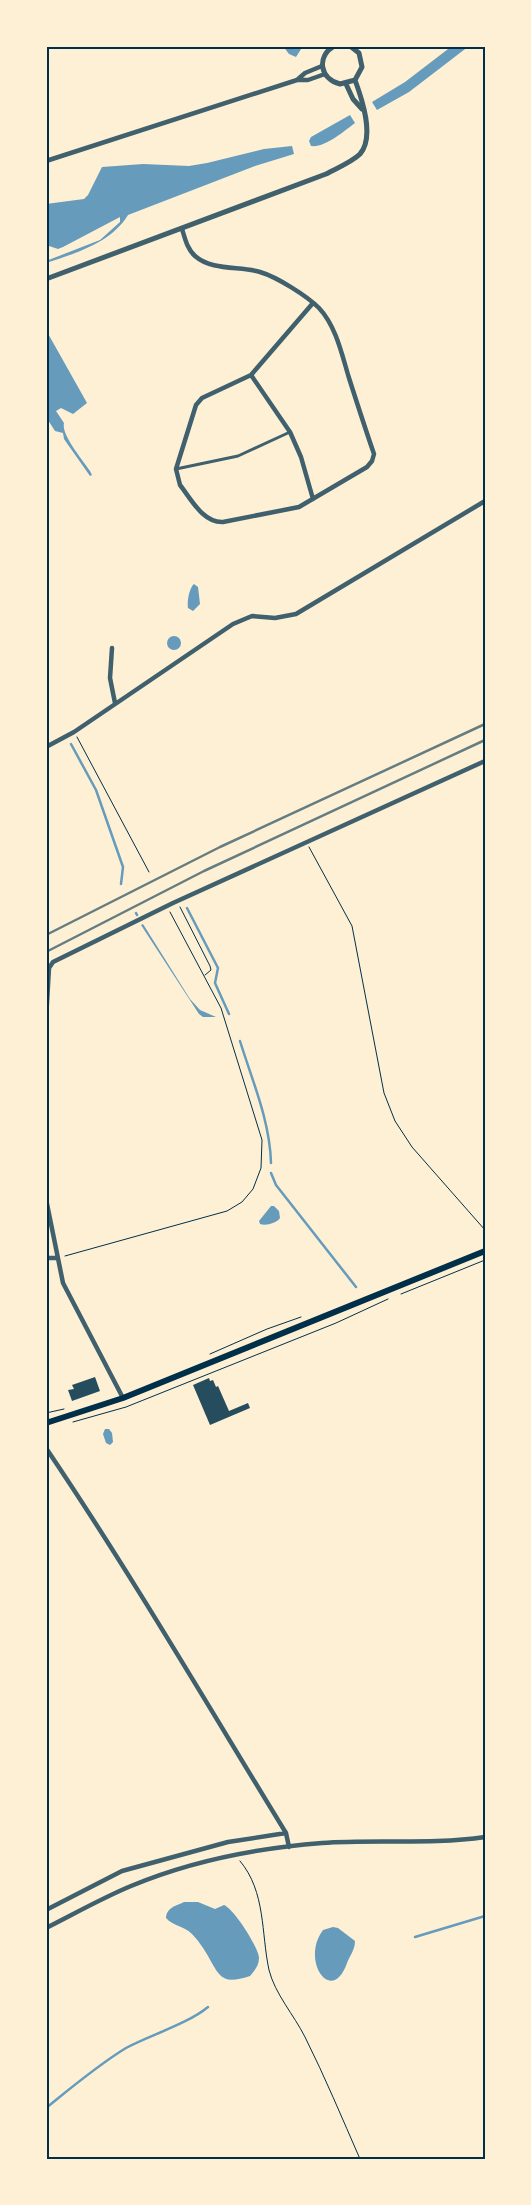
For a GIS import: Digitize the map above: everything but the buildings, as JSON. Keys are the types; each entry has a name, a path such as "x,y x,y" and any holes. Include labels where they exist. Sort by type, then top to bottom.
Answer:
{"main road":[{"path":"46,1423 123,1398 485,1251"}],"street":[{"path":"333,46 323,58 322,66 325,74 334,83 346,84 355,80 360,74 362,60 359,53 350,46"},
{"path":"297,80 305,73 322,66"},
{"path":"46,161 297,80 308,80 325,74"},
{"path":"46,279 326,174 359,155 366,145 368,135 355,80"},
{"path":"346,84 353,99 362,109"},
{"path":"182,229 189,248 202,261 211,265 262,273 313,303 328,321 338,343 374,454 372,461 367,467 299,507 216,522 202,514 180,485 176,469 196,405 202,398 251,375 313,303"},
{"path":"251,375 290,432 301,458 313,499"},
{"path":"176,469 238,456 290,432"},
{"path":"46,747 74,732 234,624 252,616 275,618 296,614 485,501"},
{"path":"112,648 110,678 115,703"},
{"path":"46,1019 49,968 53,962 162,908 307,844 485,761"},
{"path":"46,1112 46,1134"},
{"path":"46,1199 63,1283 123,1398"},
{"path":"46,1258 57,1258"},
{"path":"46,1448 142,1596 286,1833 289,1847"},
{"path":"46,1910 122,1871 228,1842 286,1833"},
{"path":"46,1928 132,1886 194,1865 235,1856 323,1843 458,1841 485,1837"}],"path":[{"path":"74,732 149,872"},
{"path":"307,844 352,926 384,1093 395,1121 412,1147 485,1230"},
{"path":"175,902 210,966 210,973 205,976"},
{"path":"57,1258 227,1211 242,1202 253,1189 262,1168 262,1140 221,1008 168,907"},
{"path":"399,1294 485,1260"},
{"path":"74,1422 126,1407 321,1329 391,1298"},
{"path":"209,1355 248,1337 305,1315"},
{"path":"46,1413 64,1409"},
{"path":"235,1856 254,1882 260,1904 270,1971 278,1992 304,2036 360,2159"}],"water":[{"path":"283,46 303,46 296,57 289,54"},
{"path":"452,46 469,46 409,92 377,110 372,102 405,82"},
{"path":"350,115 355,123 328,142 311,146 309,141 311,137"},
{"path":"292,146 294,154 255,166 128,215 112,233 92,246 46,263 46,261 100,240 120,222 120,217 58,249 46,245 46,204 84,199 88,195 102,167 143,164 189,166 264,149"},
{"path":"46,330 87,403 73,414 61,408 56,411 64,423 69,441 90,471 92,475 90,476 64,439 63,433 55,431 46,417"},
{"path":"194,584 198,587 200,604 193,611 188,608 188,602"},
{"path":"174,636 179,638 181,643 179,648 174,650 169,648 167,643 169,638"},
{"path":"143,924 190,999 200,1010 216,1017 203,1017 199,1014 141,925"},
{"path":"271,1206 274,1206 279,1211 280,1218 271,1224 260,1224 259,1221"},
{"path":"105,1429 109,1429 112,1433 113,1442 110,1445 106,1443 103,1434"},
{"path":"184,1902 198,1902 215,1909 224,1905 234,1914 251,1938 258,1953 258,1963 250,1976 234,1980 223,1978 192,1934 166,1918 170,1909"},
{"path":"333,1927 338,1928 355,1941 355,1944 341,1975 334,1980 327,1980 321,1974 315,1954 317,1942 323,1930"}],"waterway":[{"path":"71,744 96,790 123,867 121,884"},
{"path":"187,908 218,968 215,983 229,1014"},
{"path":"240,1041 264,1116 271,1163"},
{"path":"271,1173 276,1185 356,1287"},
{"path":"415,1937 485,1916"},
{"path":"46,2108 95,2069 126,2048 180,2024 208,2007"}],"railway":[{"path":"46,935 220,847 485,724"},
{"path":"46,952 204,871 485,740"}]}
